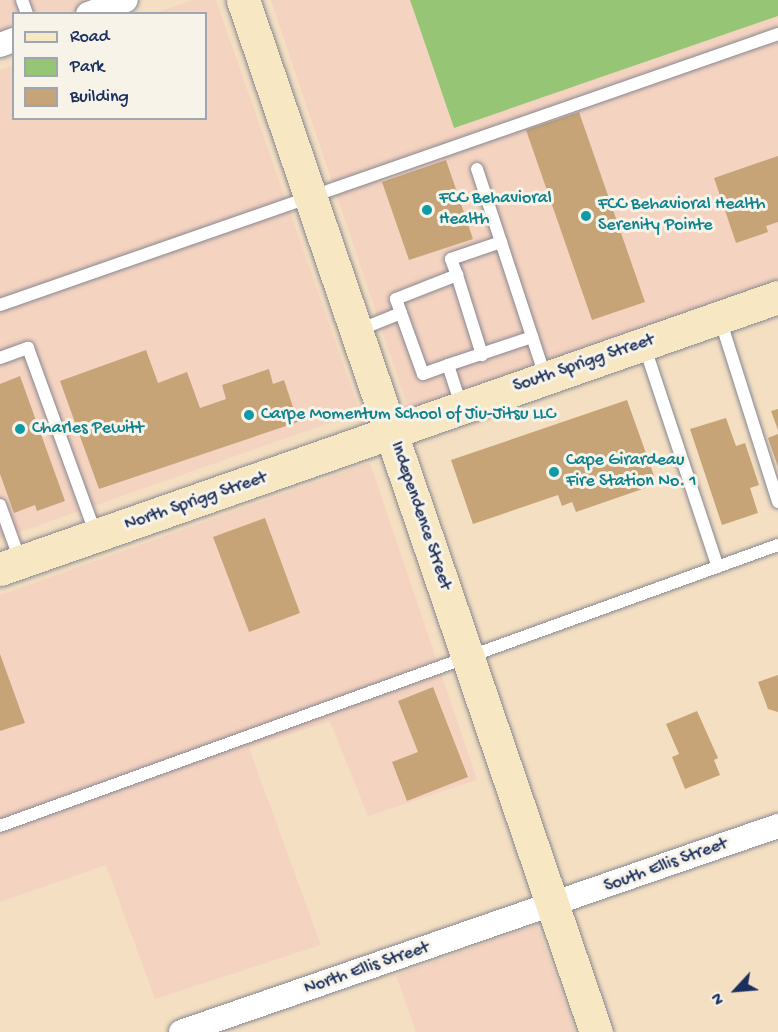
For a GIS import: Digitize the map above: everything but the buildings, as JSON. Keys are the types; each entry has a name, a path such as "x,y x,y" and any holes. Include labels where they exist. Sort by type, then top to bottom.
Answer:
{"street":[{"path":"93,12 126,0"},
{"name":"Independence Street","path":"243,0 596,1032"},
{"name":"South Sprigg Street","path":"392,434 462,406 778,297"},
{"name":"North Sprigg Street","path":"10,565 392,434"},
{"name":"South Ellis Street","path":"553,906 778,826"},
{"name":"North Ellis Street","path":"181,1032 553,906"}],"lane":[{"path":"0,305 778,34"},
{"path":"477,169 546,377"},
{"path":"482,355 451,259 501,242"},
{"path":"457,275 396,298 423,374 532,336"},
{"path":"357,331 401,313"},
{"path":"720,318 778,502"},
{"path":"644,344 718,567"},
{"path":"0,358 28,348 97,536"},
{"path":"448,365 462,406"},
{"path":"0,505 10,565"},
{"path":"0,826 470,659 778,544"}],"shaded area":[{"path":"0,0 114,0 79,12 12,12 12,36 0,41"},
{"path":"193,0 216,0 360,412 0,539 0,70 12,65 12,120 207,120 207,12 159,12"},
{"path":"271,0 410,0 454,128 778,16 778,287 410,414"},
{"path":"370,463 477,780 368,816 330,721 249,748 321,945 155,999 106,865 0,902 0,595"},
{"path":"537,925 575,1032 416,1032 396,975"}],"green space":[{"path":"410,0 778,0 778,16 454,128"}],"place":[{"name":"FCC Behavioral Health","path":"427,210"},
{"name":"FCC Behavioral Health Serenity Pointe","path":"586,216"},
{"name":"Carpe Momentum School of Jiu-Jitsu LLC","path":"249,415"},
{"name":"Charles Pewitt","path":"20,429"},
{"name":"Cape Girardeau Fire Station No. 1","path":"554,472"}]}
